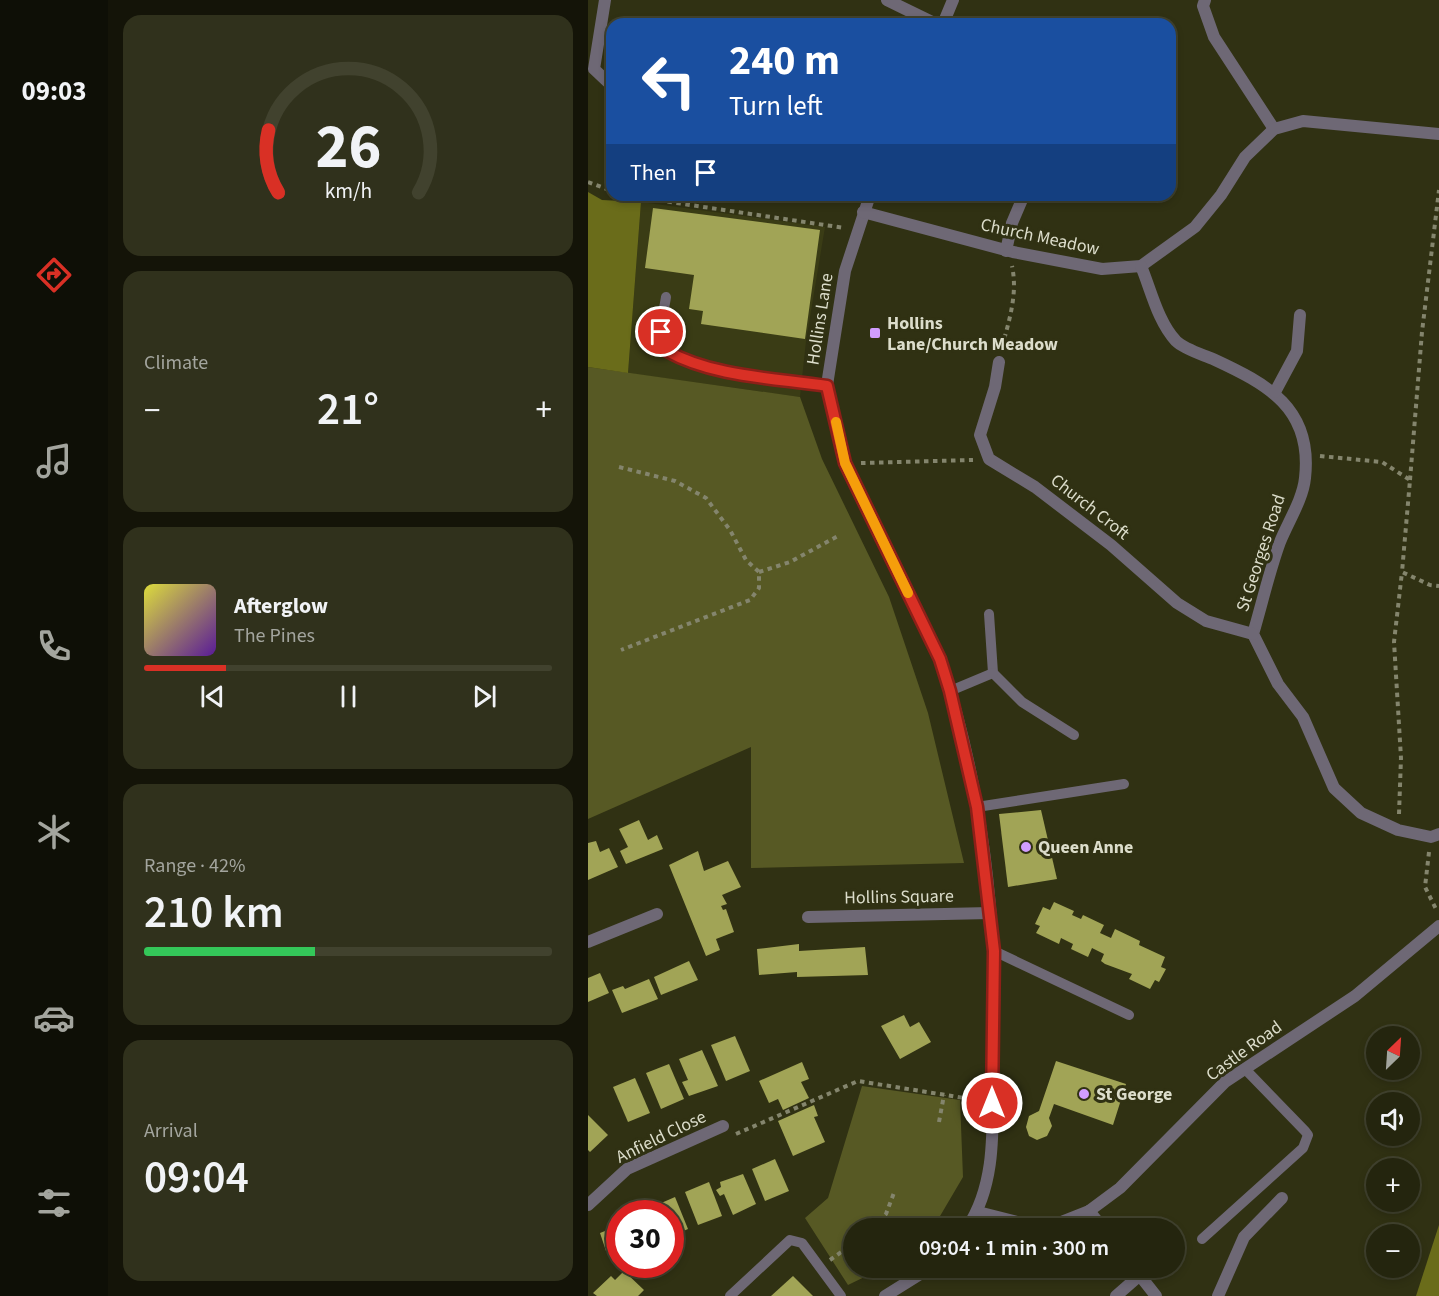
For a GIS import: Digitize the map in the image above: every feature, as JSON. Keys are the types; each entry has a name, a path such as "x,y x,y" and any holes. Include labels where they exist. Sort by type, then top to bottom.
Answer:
{"street":[{"path":"605,0 594,69 606,80"},
{"path":"887,0 924,18"},
{"path":"946,18 953,0"},
{"path":"1205,0 1203,6 1214,37 1274,129"},
{"path":"1141,266 1195,227 1221,195 1245,157 1274,129 1304,121 1439,134"},
{"name":"Hollins Lane","path":"868,201 845,271 827,386 845,463 940,659 950,691 977,807 994,951 991,1165 978,1212 974,1218"},
{"path":"1009,251 1012,223 1021,201"},
{"name":"Church Meadow","path":"863,212 1009,251 1102,269 1141,266"},
{"name":"St Georges Road","path":"1141,266 1166,328 1178,343 1251,376 1275,392 1290,411 1302,436 1306,455 1305,481 1280,543 1253,634 1278,684 1303,717 1334,788 1361,813 1398,830 1435,835"},
{"path":"1275,392 1298,351 1300,315"},
{"path":"989,459 980,435 995,387 999,362"},
{"name":"Church Croft","path":"989,459 1045,494 1111,545 1177,603 1206,621 1253,634"},
{"name":"Hollins Square","path":"808,917 990,913"},
{"path":"588,942 657,914"},
{"name":"Castle Road","path":"1071,1218 1089,1211 1120,1188 1226,1082 1355,996 1439,926"},
{"name":"Anfield Close","path":"588,1205 627,1169 723,1126"},
{"path":"1218,1296 1244,1237 1282,1198"},
{"path":"1089,1211 1095,1218"},
{"path":"978,1212 1002,1218"},
{"path":"885,1296 914,1278"},
{"path":"1116,1296 1131,1278"},
{"path":"1142,1278 1156,1296"}],"lane":[{"path":"666,297 662,342 667,351 683,360 719,369 827,386"},
{"path":"989,614 993,674 1022,702 1074,735"},
{"path":"950,691 993,674"},
{"path":"977,807 1124,784"},
{"path":"994,951 1129,1015"},
{"path":"1202,1239 1307,1142 1305,1131 1245,1069"},
{"path":"730,1296 790,1240 802,1243 841,1296"}],"path":[{"path":"588,182 606,189"},
{"path":"1398,830 1401,758 1394,642 1422,332 1439,190"},
{"path":"664,201 858,229"},
{"path":"999,362 1013,306 1014,277 1009,251"},
{"path":"1306,455 1382,462 1410,480"},
{"path":"845,463 989,459"},
{"path":"619,467 675,481 706,498 730,530 746,560 759,572 759,588 750,600 621,650"},
{"path":"759,572 790,562 838,536"},
{"path":"1402,572 1430,585 1439,586"},
{"path":"1435,835 1425,887 1439,914"},
{"path":"723,1126 735,1135 858,1082 992,1103"},
{"path":"939,1122 944,1095"},
{"path":"882,1218 895,1191"},
{"path":"820,1268 843,1251"}],"shaded area":[{"path":"588,192 606,201 641,202 628,373 588,367"},
{"path":"641,202 825,227 806,341 800,397 628,373"},
{"path":"588,367 800,397 822,459 889,597 928,713 964,863 751,868 751,747 588,819"},
{"path":"862,1086 960,1100 963,1177 939,1218 843,1218 843,1277 805,1218 828,1198"},
{"path":"1439,1225 1439,1296 1416,1296"},
{"path":"844,1278 862,1278 848,1285"}],"building":[{"path":"653,208 820,230 805,339 701,324 703,311 689,309 694,275 645,268"},
{"name":"Queen Anne","path":"1041,810 1057,879 1008,887 999,814"},
{"path":"639,820 648,840 657,835 663,849 626,864 620,851 628,847 619,829"},
{"path":"596,841 600,852 609,848 618,867 588,880 588,843"},
{"path":"698,851 704,871 728,861 741,887 722,895 727,904 721,906 723,910 726,909 734,932 716,939 720,950 706,956 669,865"},
{"path":"1054,902 1074,911 1072,915 1081,919 1083,915 1104,925 1100,933 1111,938 1115,929 1140,941 1139,945 1165,957 1161,967 1166,969 1159,982 1155,980 1150,989 1129,979 1132,974 1105,964 1101,961 1104,954 1092,948 1088,957 1071,949 1073,944 1061,938 1059,944 1036,933 1040,926 1035,924 1043,907 1050,910"},
{"path":"799,944 799,951 865,947 868,975 797,977 797,972 759,975 757,949"},
{"path":"689,961 698,980 661,995 654,977"},
{"path":"600,973 609,993 588,1002 588,978"},
{"path":"649,979 658,999 622,1013 612,990 623,986 625,989"},
{"path":"904,1015 910,1027 919,1022 931,1042 900,1059 881,1026"},
{"path":"735,1036 750,1071 726,1081 711,1045"},
{"path":"702,1050 718,1086 689,1096 682,1082 688,1080 679,1059"},
{"name":"St George","path":"1056,1061 1126,1084 1113,1125 1054,1104 1049,1118 1052,1126 1047,1136 1037,1140 1029,1136 1026,1127 1029,1116 1039,1111"},
{"path":"802,1062 809,1079 801,1082 809,1098 783,1110 778,1099 769,1103 759,1081"},
{"path":"669,1064 684,1099 661,1109 646,1073"},
{"path":"635,1078 650,1113 628,1122 613,1087"},
{"path":"814,1105 818,1116 814,1117 825,1142 793,1156 778,1121"},
{"path":"588,1115 608,1135 590,1152 588,1150"},
{"path":"775,1159 789,1191 765,1201 752,1169"},
{"path":"743,1174 756,1204 733,1215 724,1194 720,1196 716,1190 721,1187 720,1182"},
{"path":"709,1182 722,1216 698,1225 685,1192"},
{"path":"684,1219 688,1229 684,1231"},
{"path":"606,1231 606,1251 600,1233"},
{"path":"793,1276 813,1296 771,1296"},
{"path":"609,1278 615,1280 631,1278 644,1290 638,1296 597,1296 593,1293"}],"slow traffic":[{"path":"836,422 845,463 908,593"}],"place":[{"name":"Hollins Lane/Church Meadow","path":"875,333"},
{"name":"Queen Anne","path":"1026,847"},
{"name":"St George","path":"1084,1094"}],"route":[{"path":"661,332 662,342 667,351 683,360 719,369 827,386 845,463 940,659 976,799 994,951 992,1103"}]}
